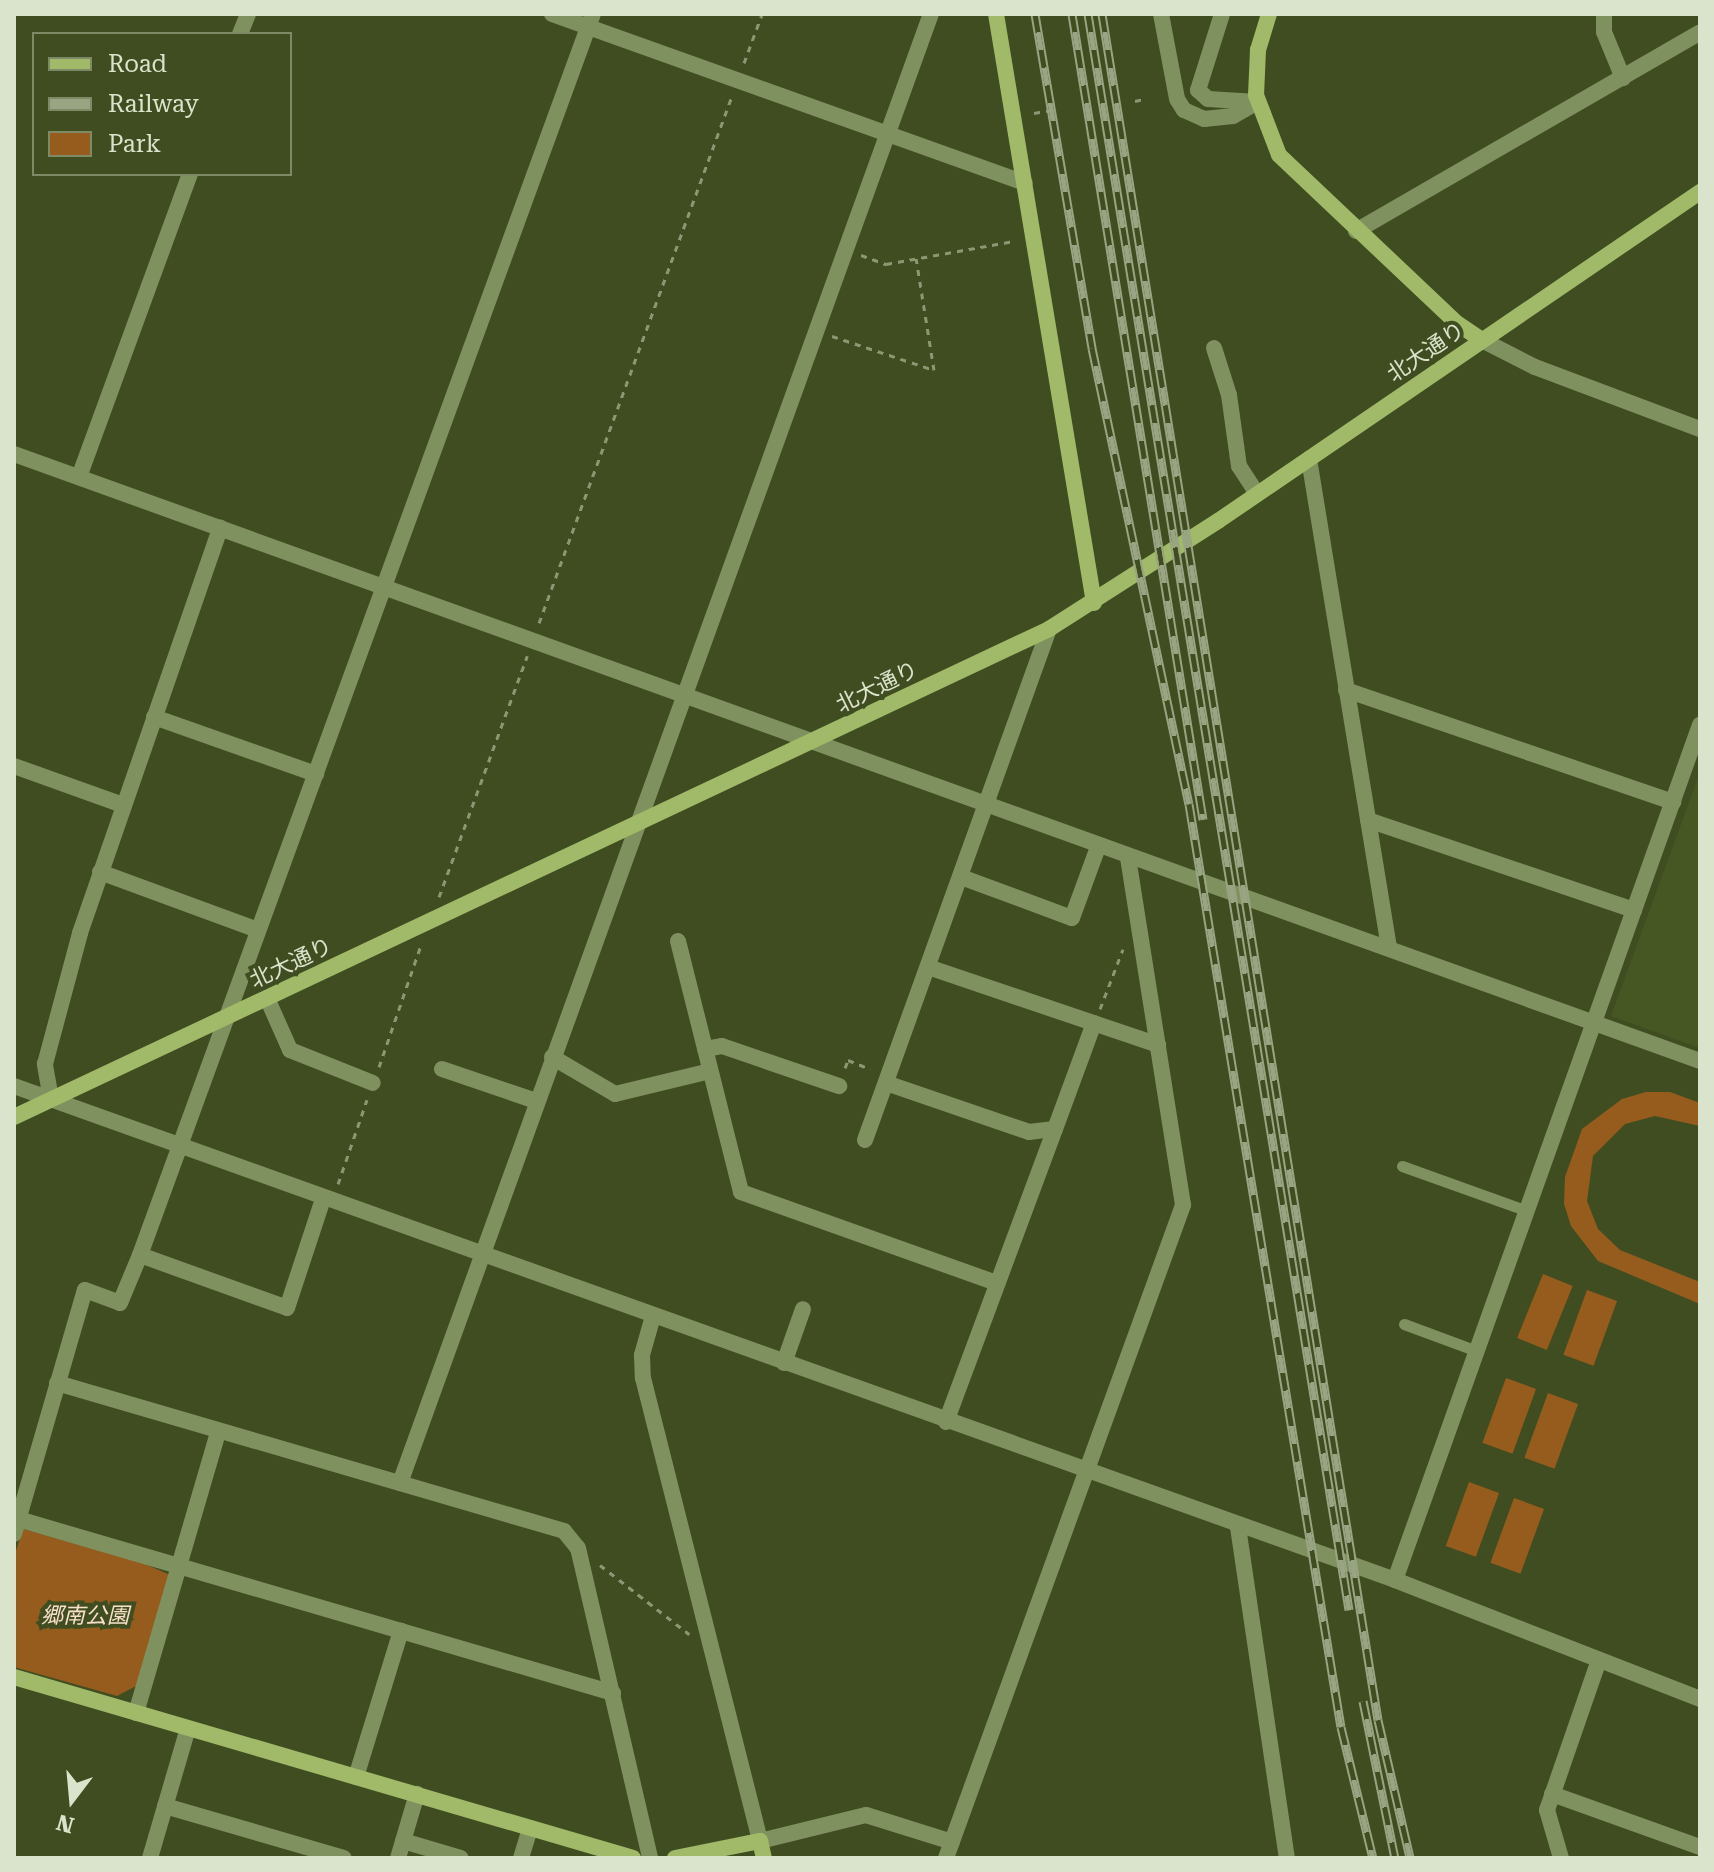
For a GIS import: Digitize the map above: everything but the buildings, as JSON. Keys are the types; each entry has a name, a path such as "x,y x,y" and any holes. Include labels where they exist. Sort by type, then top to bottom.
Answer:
{"street":[{"path":"552,14 590,20 737,81 1025,183"},
{"path":"400,1483 931,14"},
{"path":"996,14 1094,603"},
{"path":"1161,14 1177,99 1184,110 1204,119 1233,116 1257,102"},
{"path":"1222,14 1198,90 1208,99 1257,102"},
{"path":"1269,14 1258,50 1257,102 1279,155 1356,231 1458,324 1482,340 1535,367 1700,429"},
{"path":"1604,14 1604,32 1623,78"},
{"path":"590,20 226,1017 182,1147 120,1303 85,1290 16,1526 178,1564 613,1693"},
{"path":"1356,231 1700,32"},
{"path":"79,477 189,176"},
{"name":"北大通り","path":"14,1117 814,743 1049,629 1094,603 1257,494 1700,192"},
{"path":"1214,348 1229,395 1239,466 1257,494"},
{"path":"14,454 1098,847 1700,1061"},
{"path":"1309,459 1389,948"},
{"path":"51,1099 45,1064 100,872 220,528"},
{"path":"865,1140 1049,629"},
{"path":"1346,690 1673,802"},
{"path":"154,717 316,774"},
{"path":"1395,1580 1700,725"},
{"path":"14,766 123,805"},
{"path":"1368,820 1634,910"},
{"path":"961,877 1072,918 1098,847"},
{"path":"675,1858 866,1815 949,1850 1183,1205 1128,857"},
{"path":"100,872 258,930"},
{"path":"678,941 741,1192 997,1283"},
{"path":"928,967 1158,1045"},
{"path":"267,998 290,1050 373,1083"},
{"path":"946,1422 1094,1023"},
{"path":"705,1049 722,1046 839,1086"},
{"path":"552,1057 615,1094 710,1071"},
{"path":"442,1069 536,1101"},
{"path":"887,1080 1029,1132 1055,1129"},
{"path":"14,1086 1087,1473 1395,1580 1598,1663 1700,1699"},
{"path":"140,1255 287,1308 328,1201"},
{"path":"784,1363 803,1309"},
{"path":"653,1316 642,1355 643,1378 764,1858"},
{"path":"57,1383 564,1531 578,1548 650,1858"},
{"path":"136,1713 218,1432"},
{"path":"1238,1527 1287,1858"},
{"path":"356,1777 401,1631"},
{"path":"1561,1858 1547,1810 1598,1663"},
{"path":"14,1677 417,1794 600,1853 633,1858"},
{"path":"150,1858 188,1728"},
{"path":"398,1858 417,1794"},
{"path":"1552,1794 1700,1847"},
{"path":"165,1806 344,1858"},
{"path":"521,1858 530,1828"},
{"path":"403,1841 461,1858"}],"lane":[{"path":"1402,1166 1528,1211"},
{"path":"1404,1324 1477,1351"}],"path":[{"path":"328,1201 762,14"},
{"path":"1135,101 1144,99"},
{"path":"1034,113 1057,109"},
{"path":"844,249 886,264 1034,238"},
{"path":"815,330 934,370 916,258"},
{"path":"1094,1023 1126,939"},
{"path":"839,1086 848,1060 887,1080"},
{"path":"578,1548 713,1652"}],"shaded area":[{"path":"1700,772 1700,1048 1611,1016"}],"green space":[{"path":"1646,1092 1670,1092 1700,1103 1700,1126 1655,1116 1625,1124 1593,1156 1587,1201 1598,1229 1620,1250 1700,1282 1700,1304 1598,1261 1571,1226 1564,1204 1565,1177 1582,1129 1622,1099"},
{"path":"1543,1274 1573,1286 1547,1350 1517,1338"},
{"path":"1587,1290 1617,1301 1593,1366 1563,1355"},
{"path":"1506,1378 1536,1389 1512,1454 1482,1443"},
{"path":"1548,1393 1578,1404 1554,1469 1524,1458"},
{"path":"1469,1482 1499,1493 1476,1557 1446,1546"},
{"path":"1514,1498 1544,1509 1520,1574 1490,1563"},
{"name":"郷南公園","path":"23,1529 143,1563 170,1575 136,1686 117,1696 14,1667 14,1557"}],"railway":[{"path":"1035,14 1092,348 1189,804 1341,1727 1373,1858"},
{"path":"1072,14 1203,819"},
{"path":"1088,14 1349,1610"},
{"path":"1102,14 1378,1720 1410,1858"},
{"path":"1363,1701 1395,1858"}]}
